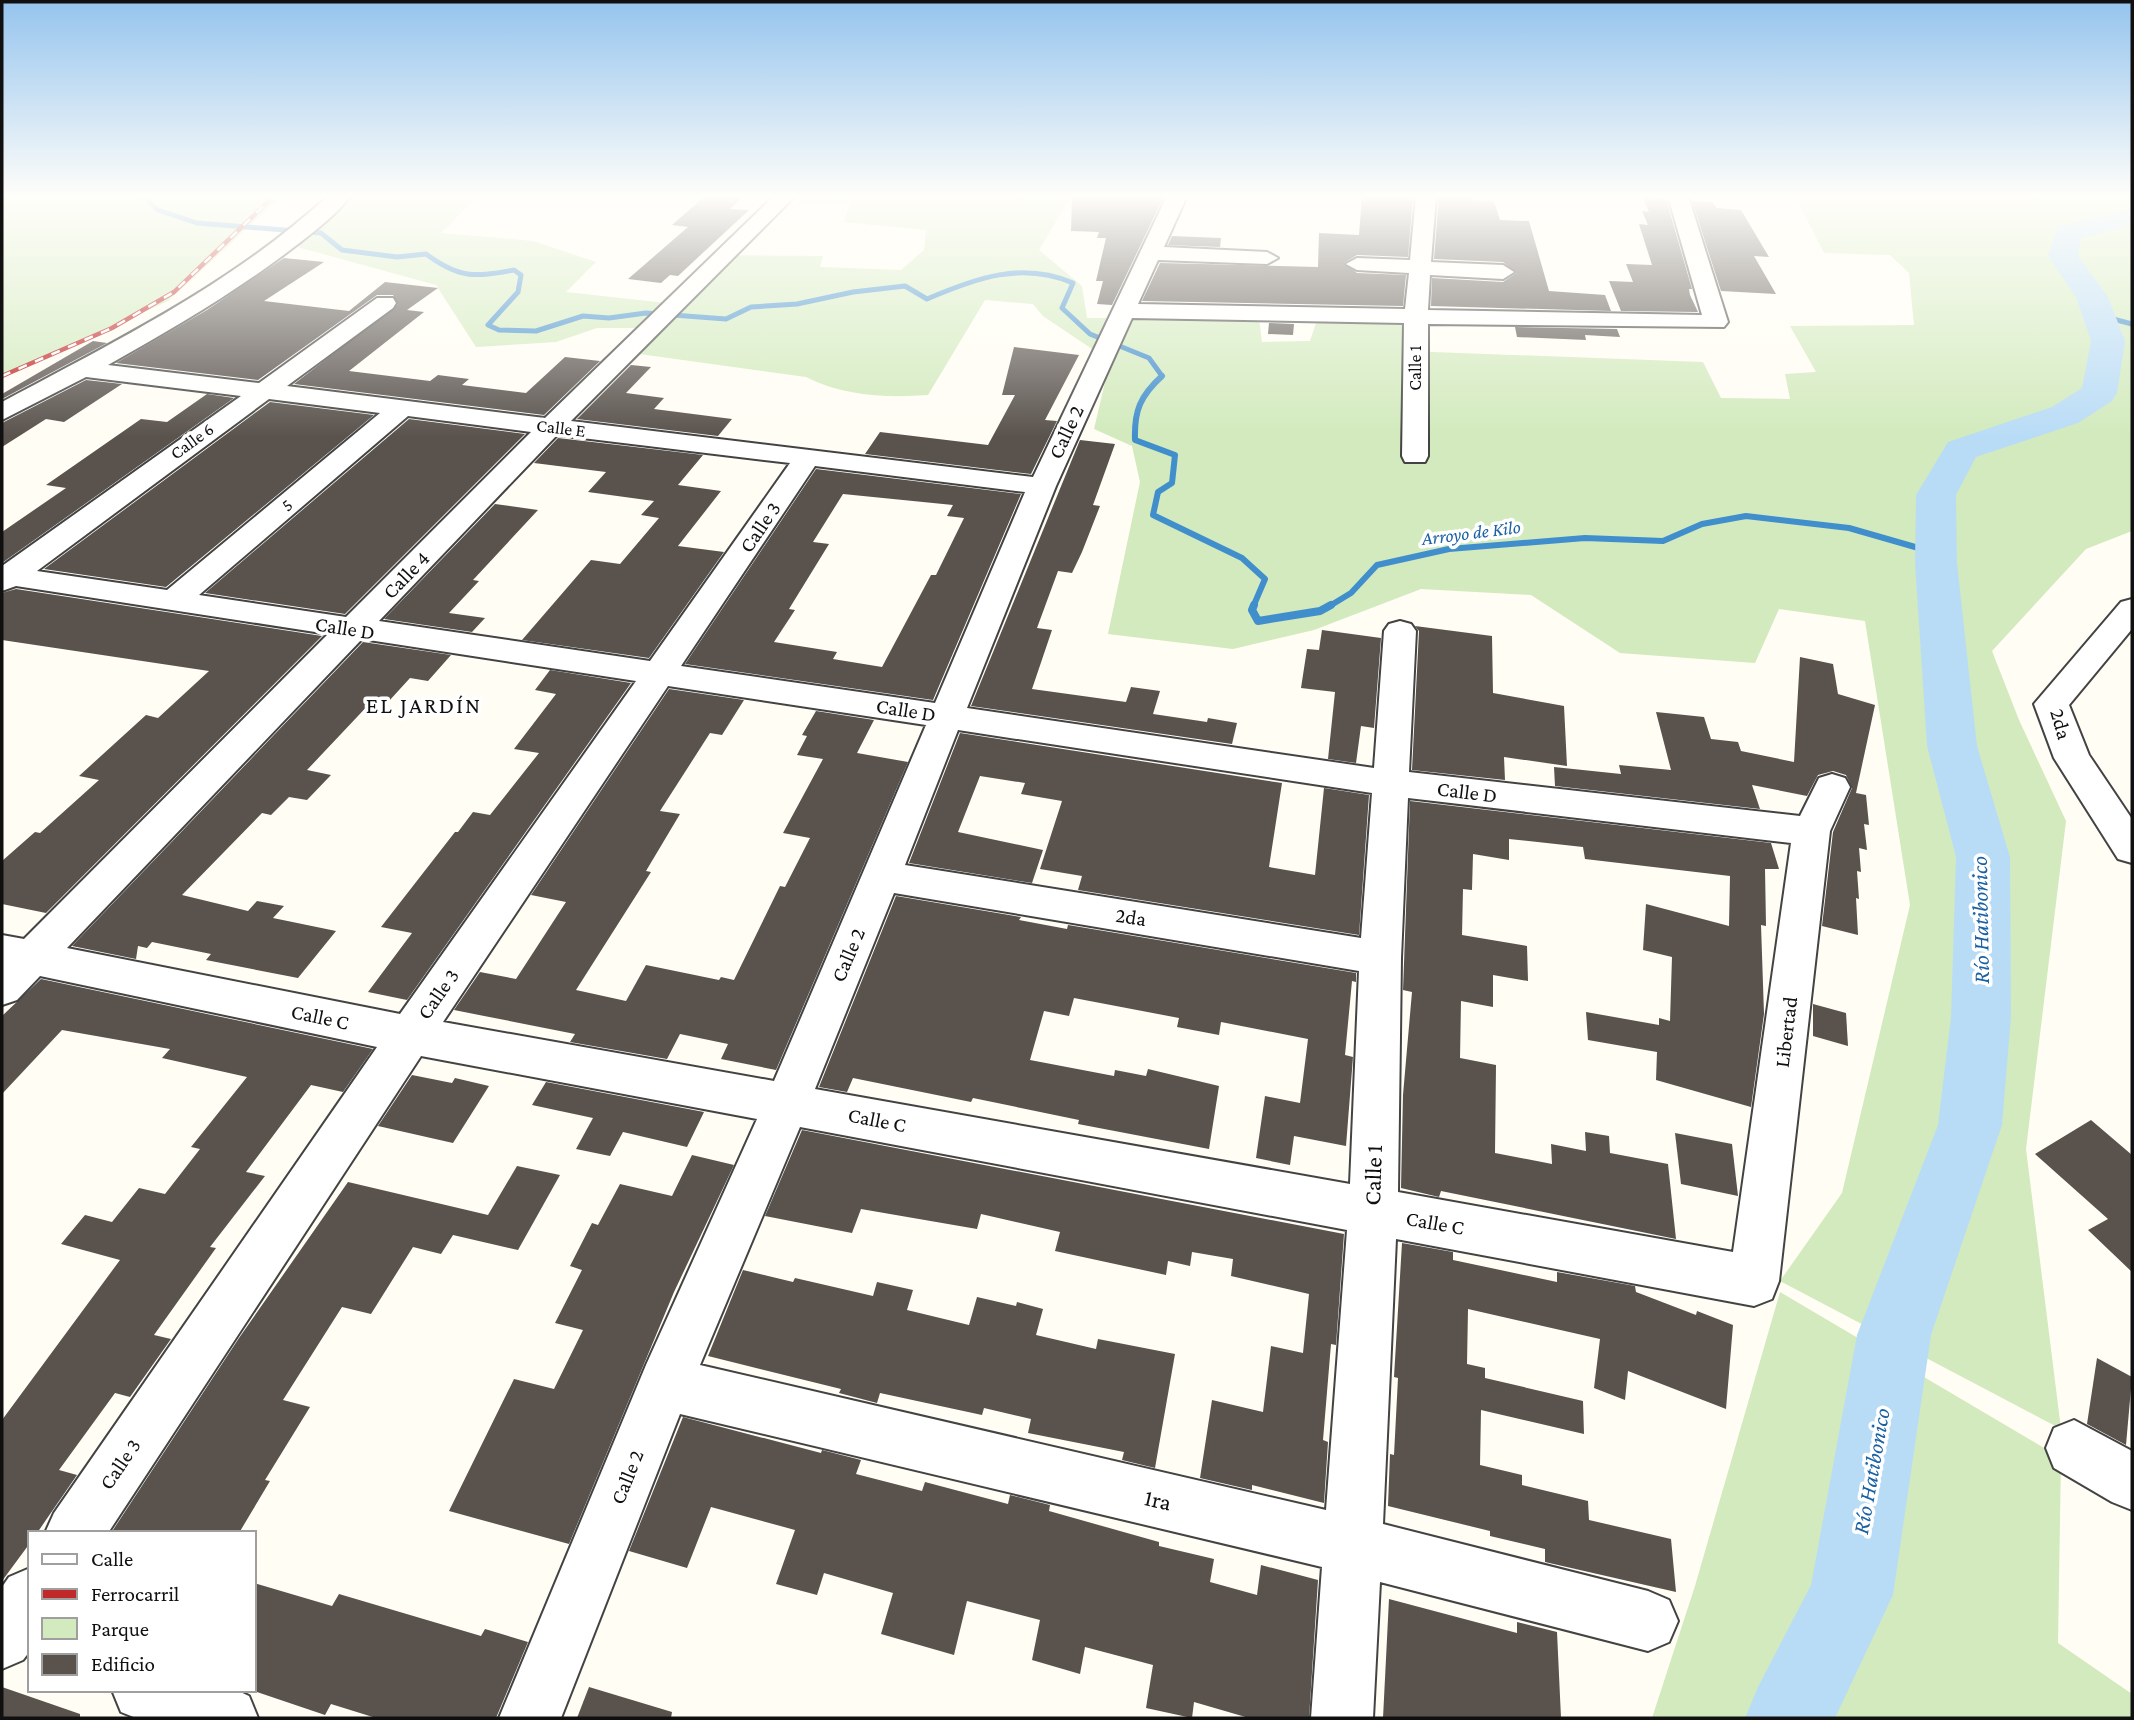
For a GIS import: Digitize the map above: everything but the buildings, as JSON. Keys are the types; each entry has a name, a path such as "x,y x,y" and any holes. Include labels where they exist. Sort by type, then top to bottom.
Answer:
{"street":[{"path":"2,412 82,369 236,276"},
{"name":"Calle 4","path":"12,965 352,630 702,276"},
{"name":"Calle 2","path":"530,1718 666,1384 787,1103 1042,486 1138,276"},
{"name":"Calle 1","path":"1415,456 1416,316 1419,276"},
{"path":"1121,311 1716,321 1702,276"},
{"name":"Calle 6","path":"4,578 384,303"},
{"name":"Calle E","path":"82,369 1042,486"},
{"name":"5","path":"173,601 401,409"},
{"name":"Calle 3","path":"75,1531 410,1035 807,458"},
{"name":"Calle D","path":"4,578 1389,783 1811,831"},
{"name":"2da","path":"2132,609 2051,704 2072,758 2132,849"},
{"name":"Calle 1","path":"1342,1718 1350,1545 1373,1212 1380,958 1400,631"},
{"name":"Libertad","path":"1754,1281 1811,831 1832,787"},
{"name":"2da","path":"882,876 1380,958"},
{"name":"Calle C","path":"12,965 787,1103 1754,1281"},
{"name":"1ra","path":"666,1384 1350,1545 1648,1622"},
{"path":"2074,1448 2132,1482"},
{"path":"28,1601 2,1641 28,1651"},
{"path":"149,1692 227,1718"}],"green space":[{"path":"2,276 195,276 168,301 2,378"},
{"path":"404,276 582,276 566,292 666,303 698,276 1070,276 1082,286 1087,318 1259,318 1262,342 1310,341 1317,320 1404,320 1406,351 1703,362 1721,398 1790,399 1785,374 1816,372 1790,326 1914,325 1909,276 2132,276 2132,531 2086,549 1992,651 2019,720 2066,821 2026,1149 2061,1429 1780,1281 1842,1193 1910,905 1865,621 1779,609 1755,663 1620,653 1531,595 1421,589 1314,630 1233,649 1108,634 1140,482 1132,446 1094,429 1110,361 1043,316 1033,304 985,300 928,395 897,396 850,392 806,377 625,352 640,328 597,328 556,342 476,347 436,285"},
{"path":"1780,1292 2061,1458 2058,1643 2132,1694 2132,1718 1652,1718 1695,1586"}],"waterway":[{"name":"Arroyo de Kilo","path":"521,276 518,292 488,325 499,330 536,331 583,316 609,318 646,313 726,319 751,307 797,304 853,292 905,286 927,299 993,276"},
{"name":"Arroyo de Kilo","path":"1051,276 1073,283 1062,308 1090,334 1149,358 1162,376 1144,397 1137,412 1135,430 1135,440 1175,455 1172,483 1158,492 1153,515 1242,558 1265,579 1253,607"},
{"name":"Río Hatibonico","path":"1789,1718 1851,1595 1894,1335 1970,1125 1981,1017 1983,857 1952,746 1936,563 1936,495 1961,450 2065,415 2099,393 2108,341 2092,297 2077,276"},
{"path":"2098,315 2132,324"},
{"name":"Arroyo de Kilo","path":"1328,607 1351,593 1377,565 1449,549 1585,538 1663,541 1702,524 1746,516 1849,528 1936,553"},
{"name":"Arroyo de Kilo","path":"1254,605 1252,610 1258,621 1320,611 1331,605"}],"railway":[{"path":"2,376 112,328 174,292 190,276"}],"district":[{"name":"EL JARDÍN","path":"424,705"}]}
